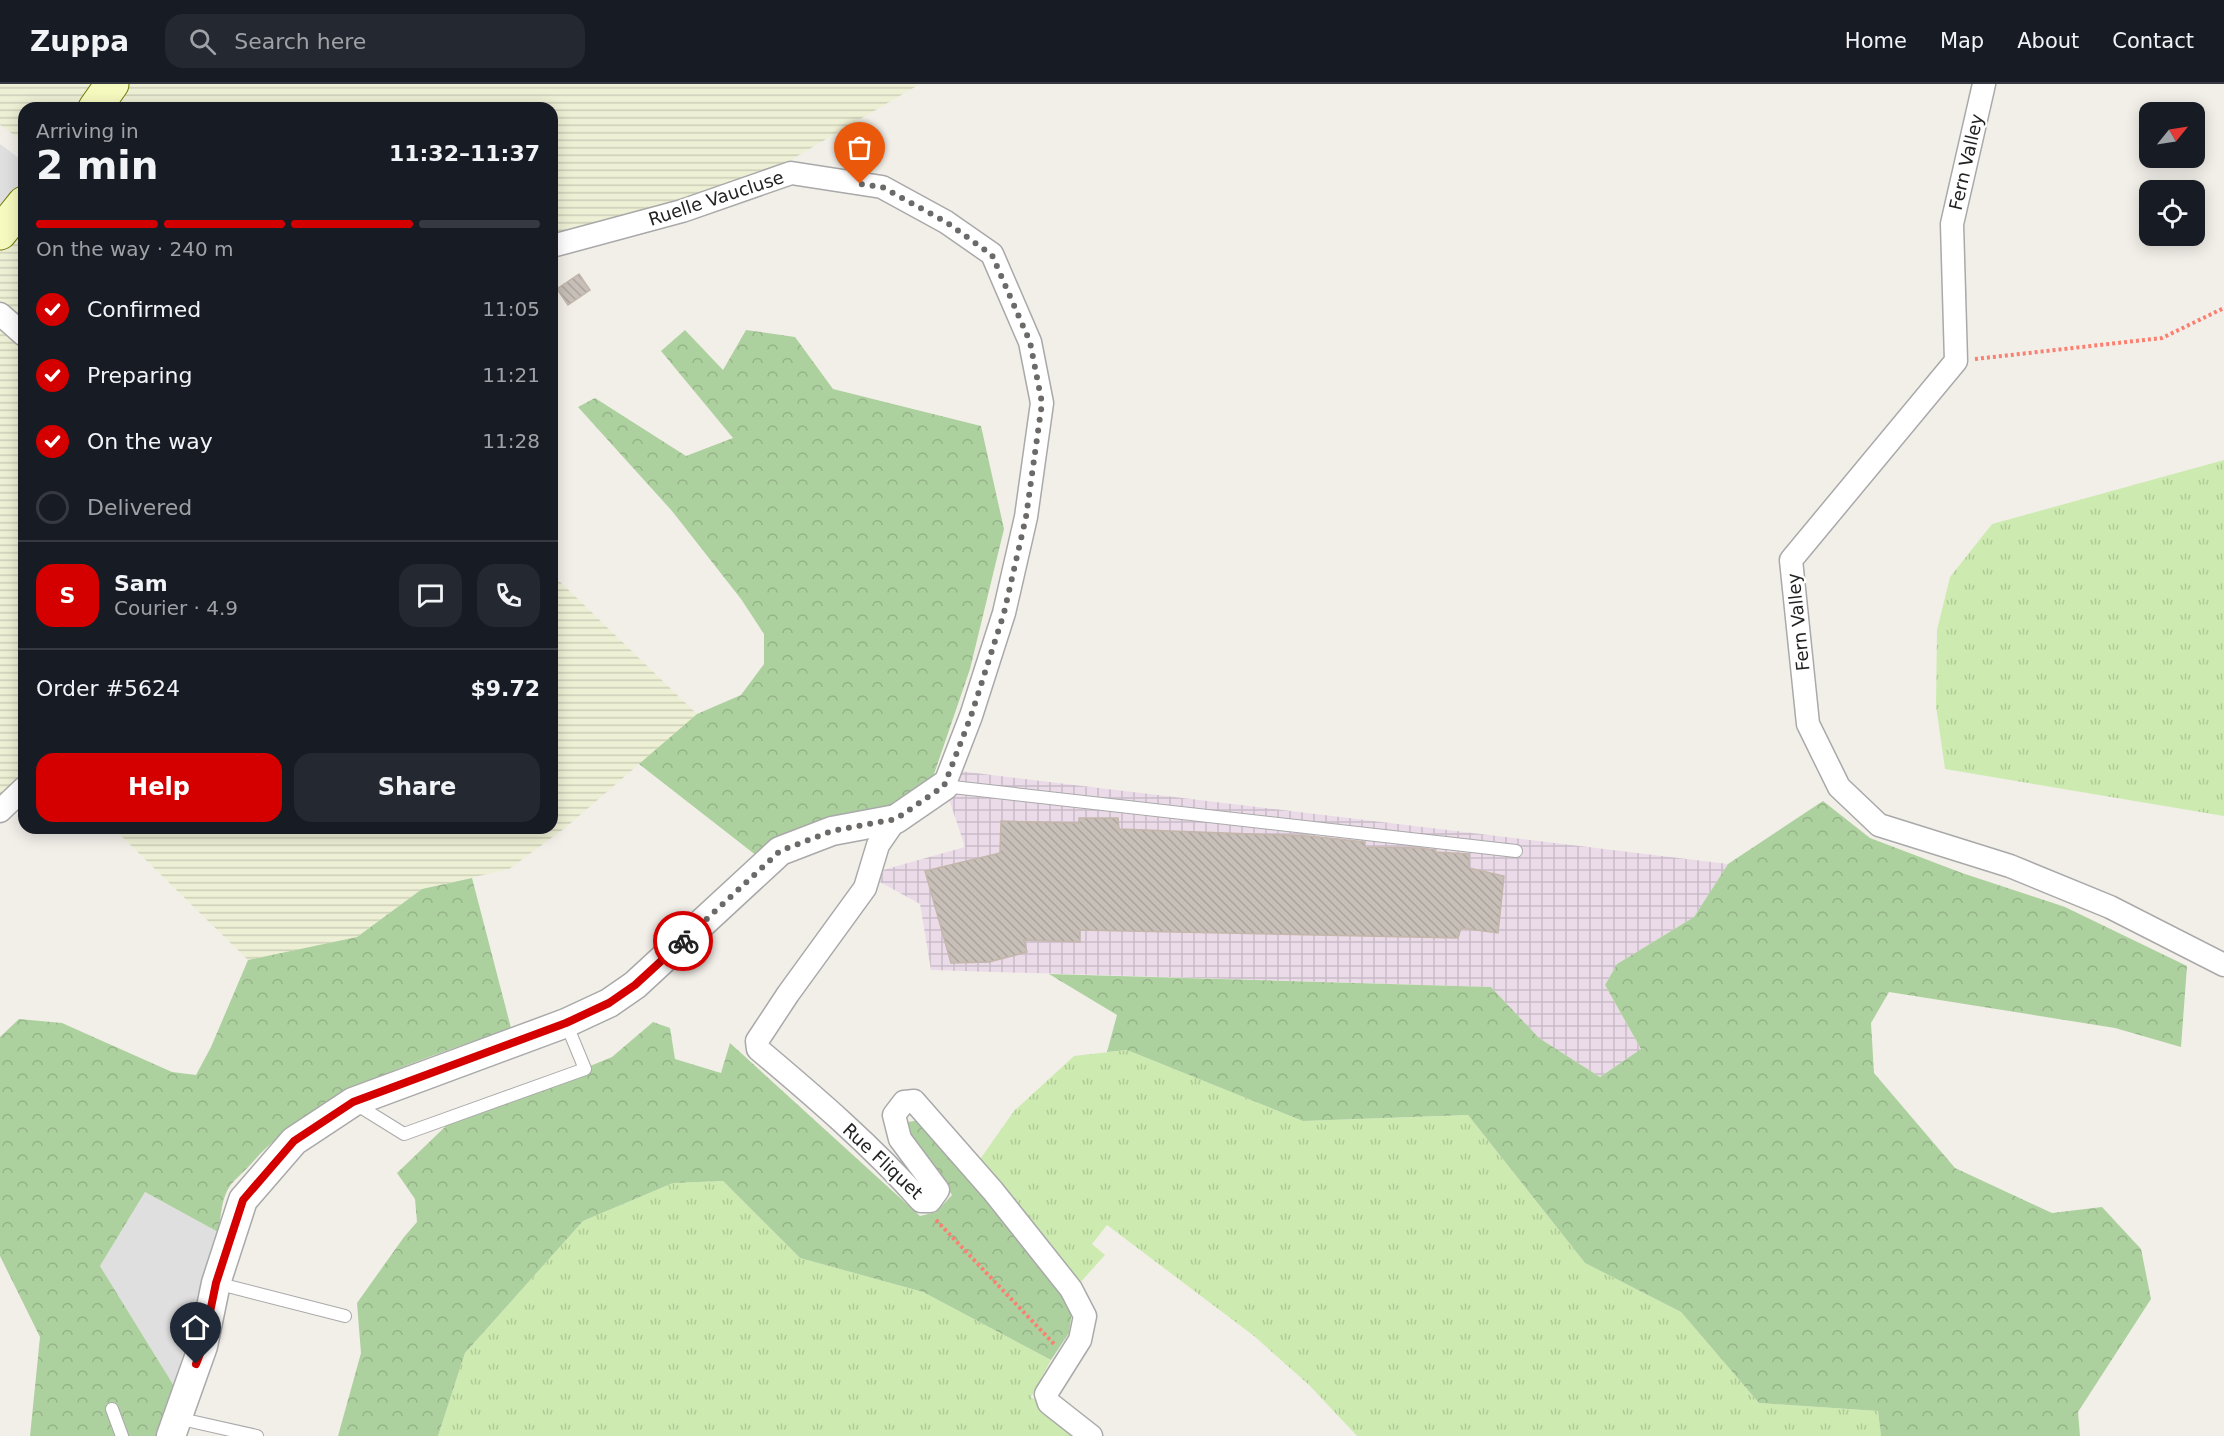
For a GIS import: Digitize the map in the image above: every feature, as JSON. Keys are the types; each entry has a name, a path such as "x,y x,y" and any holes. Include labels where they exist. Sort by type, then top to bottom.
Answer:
{"main road":[{"path":"98,102 112,84"},
{"path":"0,233 18,210"}],"street":[{"name":"Fern Valley","path":"1984,84 1952,224 1956,361 1791,560 1808,724 1839,787 1879,825 2010,866 2110,907 2224,965"},
{"name":"Ruelle Vaucluse","path":"558,244 682,211 791,173 882,187 946,222 992,255 1030,342 1042,403 1026,517 1004,613 971,716 944,786"},
{"path":"0,314 18,330"},
{"path":"174,1427 203,1346 216,1283 243,1200 294,1141 353,1102 566,1023 609,1003 635,985 780,851 832,831 896,819 944,786"},
{"path":"0,811 18,794"},
{"name":"Rue Fliquet","path":"896,819 878,845 865,888 788,994 757,1041 758,1049 854,1133 894,1171 921,1201 930,1201 938,1190 900,1139 894,1115 904,1102 914,1101 993,1191 1071,1288 1085,1316 1080,1340 1046,1394 1049,1403 1091,1436"}],"lane":[{"path":"944,786 1516,851"},
{"path":"353,1102 404,1134 585,1069 566,1023"},
{"path":"216,1283 345,1316"},
{"path":"112,1409 122,1436"},
{"path":"174,1427 257,1436"}],"path":[{"path":"1956,361 2162,338 2224,308"},
{"path":"921,1201 941,1226 1068,1359"}],"shaded area":[{"path":"0,144 18,158 18,195 0,217"},
{"path":"959,771 1728,864 1694,917 1617,964 1605,985 1641,1049 1600,1077 1539,1038 1491,987 931,970 920,904 880,882 883,870 965,847 948,796"},
{"path":"145,1192 218,1232 174,1386 100,1266"}],"green space":[{"path":"0,84 96,84 83,102 18,102 18,138 0,125"},
{"path":"130,84 920,84 760,178 558,233 558,102 117,102"},
{"path":"18,225 18,323 0,307 0,246"},
{"path":"0,329 18,345 18,779 0,797"},
{"path":"685,330 723,370 746,330 795,337 833,389 981,426 1004,529 970,669 933,777 888,808 757,856 639,764 697,714 741,695 764,664 764,634 741,599 672,511 578,407 595,398 686,456 733,438 661,351"},
{"path":"2224,460 2224,816 1945,769 1936,706 1937,630 1950,577 1992,524"},
{"path":"558,580 697,714 558,833"},
{"path":"1823,801 1870,838 1962,873 2065,907 2187,966 2181,1047 2115,1028 1889,992 1871,1023 1874,1073 1955,1168 2052,1213 2102,1207 2141,1249 2151,1299 2078,1412 2080,1436 1881,1436 1878,1411 1759,1403 1681,1312 1585,1263 1468,1115 1303,1121 1127,1050 1107,1052 1117,1015 1049,974 1491,987 1539,1038 1600,1077 1641,1049 1605,985 1617,964 1694,917 1728,864"},
{"path":"119,834 557,834 509,869 422,889 357,937 248,960"},
{"path":"472,878 511,1028 372,1080 307,1115 278,1138 231,1184 223,1201 218,1232 145,1192 100,1266 174,1386 158,1436 30,1436 40,1337 0,1256 0,1037 19,1019 62,1023 172,1072 196,1075 211,1047 248,960 357,937 422,889"},
{"path":"653,1022 670,1028 675,1059 721,1073 730,1043 920,1216 936,1212 952,1195 912,1138 908,1122 919,1120 981,1191 1060,1290 1072,1312 1069,1333 1051,1360 923,1292 800,1258 723,1181 673,1183 583,1221 465,1353 438,1436 338,1436 361,1353 357,1303 417,1222 415,1199 397,1173 447,1125 612,1057"},
{"path":"1127,1050 1303,1121 1468,1115 1585,1263 1681,1312 1759,1403 1878,1411 1881,1436 1357,1436 1309,1385 1254,1336 1107,1225 1092,1244 1105,1255 1078,1285 978,1162 1014,1111 1074,1056"},
{"path":"723,1181 800,1258 923,1292 1051,1360 1031,1397 1075,1436 438,1436 465,1353 583,1221 673,1183"}],"building":[{"path":"579,274 590,290 568,305 558,288"},
{"path":"1079,818 1118,818 1119,829 1309,836 1365,842 1365,847 1420,848 1436,850 1435,852 1469,854 1469,868 1504,876 1498,933 1461,928 1458,938 1080,930 1080,942 1024,940 1027,952 989,962 951,963 925,871 1000,853 1001,821 1079,823"}],"way so far":[{"path":"683,941 780,851 832,831 896,819 944,786 971,716 1004,613 1026,517 1042,403 1030,342 992,255 946,222 882,187 860,184"}],"route":[{"path":"196,1364 203,1346 216,1283 243,1200 294,1141 353,1102 566,1023 609,1003 635,985 683,941"}]}
